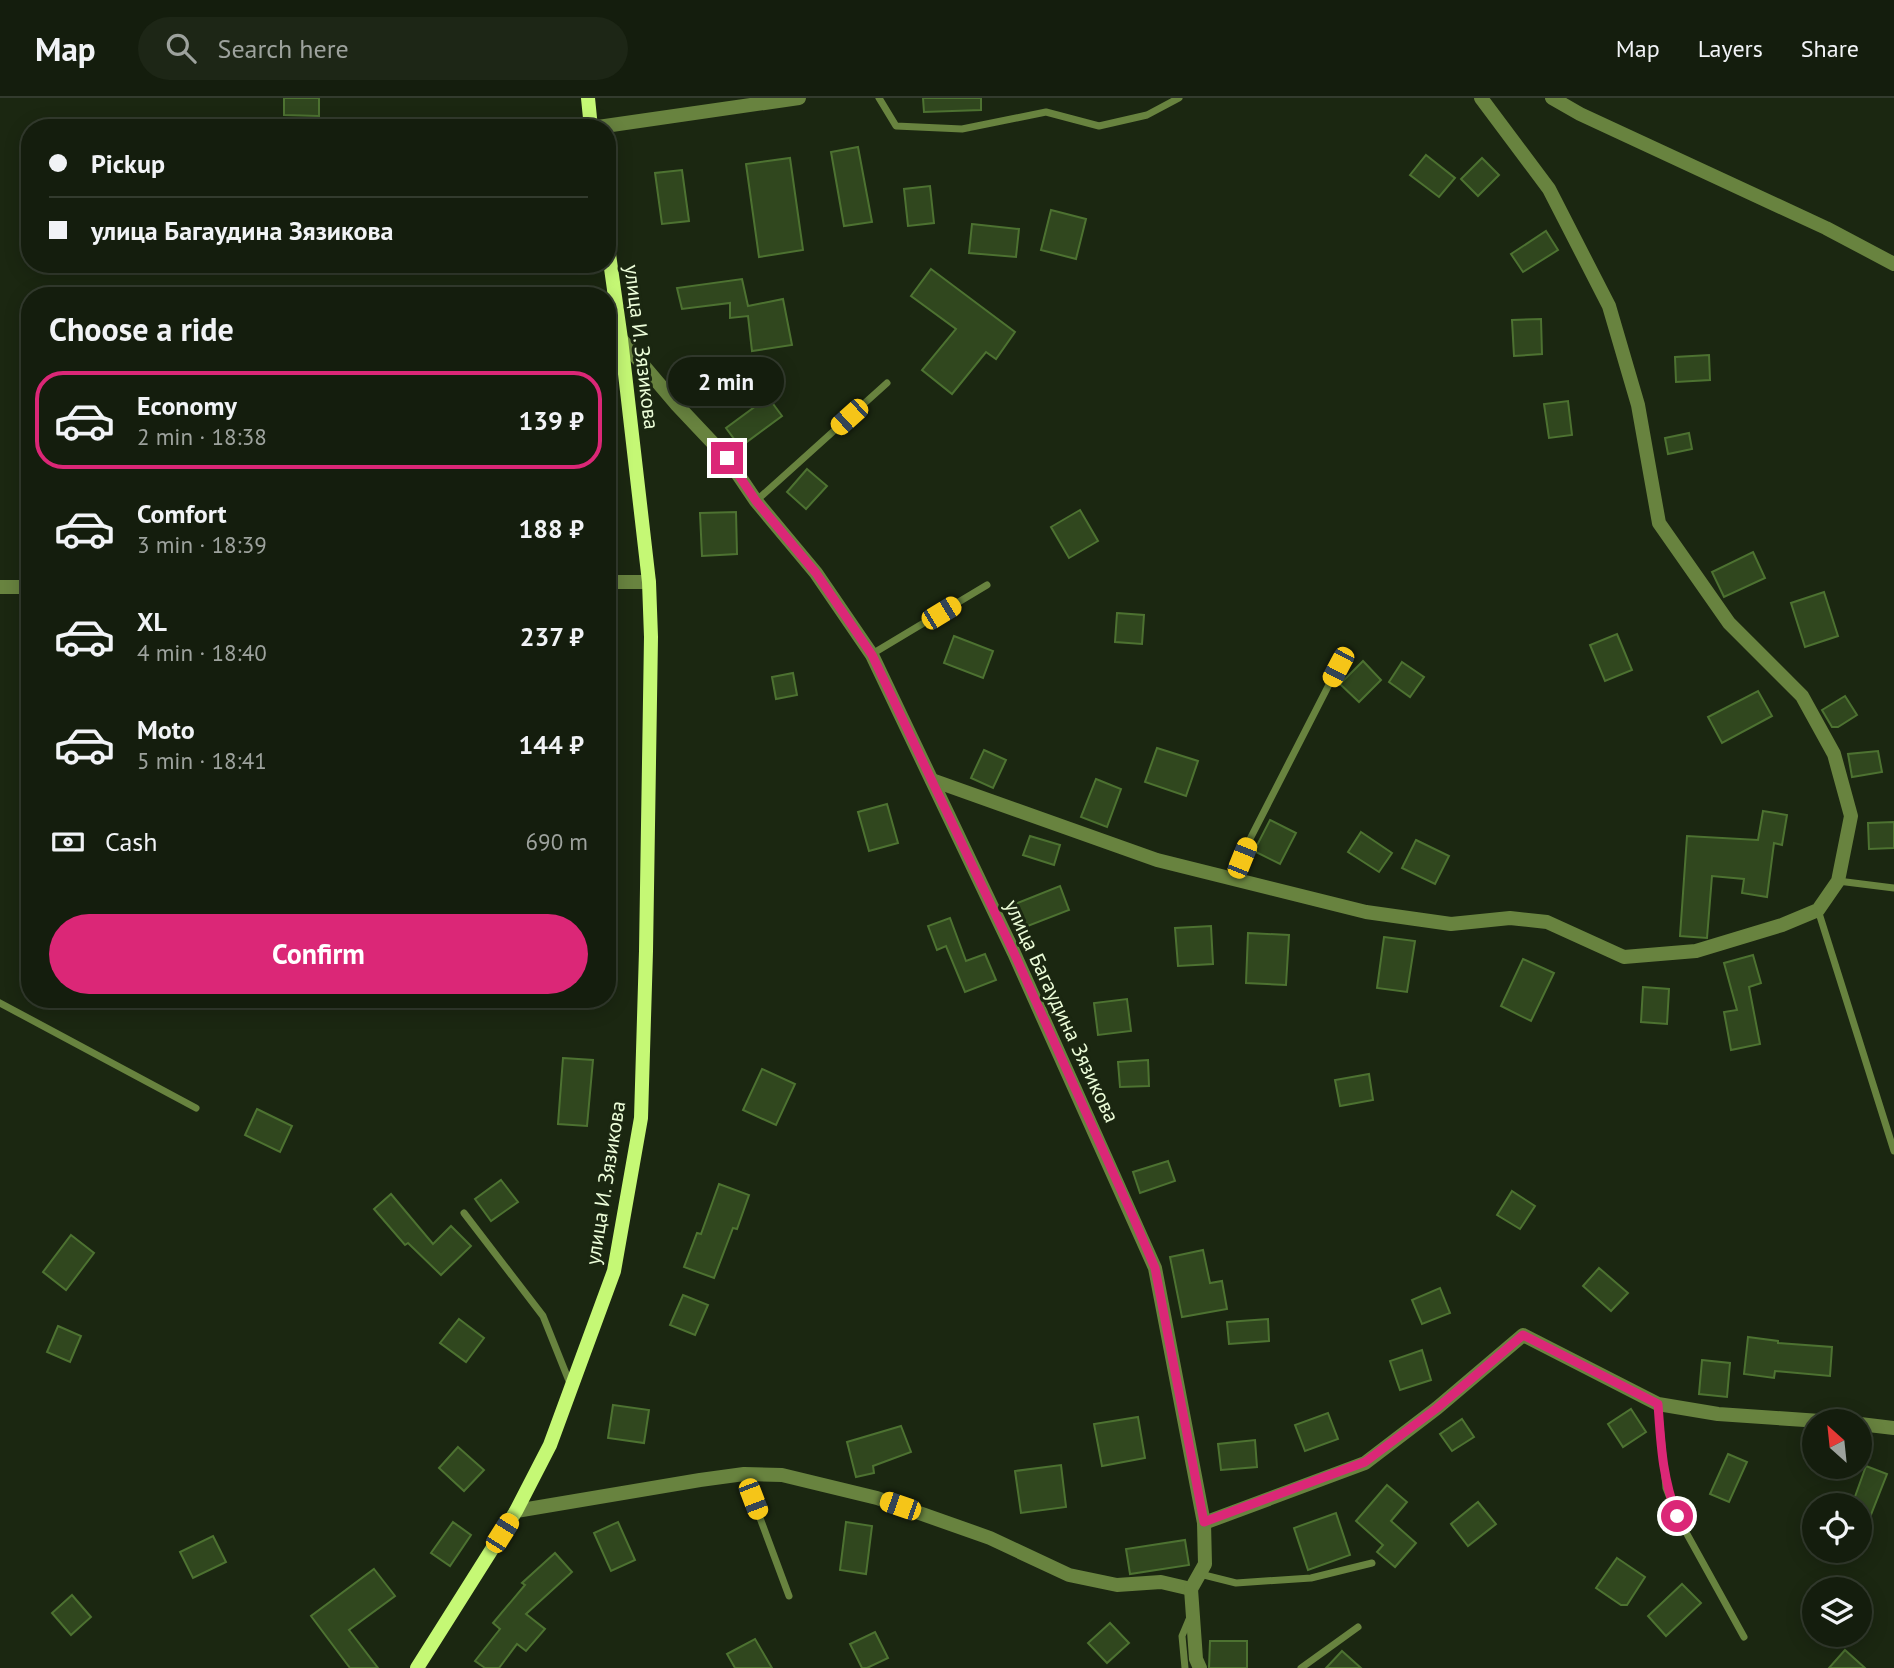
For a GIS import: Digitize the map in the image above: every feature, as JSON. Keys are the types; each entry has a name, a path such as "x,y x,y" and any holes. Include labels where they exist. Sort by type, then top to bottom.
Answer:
{"main road":[{"path":"588,98 590,119"},
{"name":"улица И. Зязикова","path":"416,1668 516,1511 550,1445 614,1271 641,1118 647,938 651,637 649,582 616,304"}],"street":[{"path":"616,124 799,98"},
{"path":"932,780 1157,860 1378,914 1451,924 1510,918 1547,922 1625,957 1696,951 1818,911 1838,881 1851,816 1834,754 1802,696 1729,623 1659,523 1638,405 1609,306 1549,189 1481,98"},
{"path":"1552,98 1580,114 1826,228 1894,264"},
{"name":"улица Багаудина Зязикова","path":"621,339 727,458 756,501 816,573 872,655 1014,953 1155,1268 1204,1522 1205,1564 1191,1589"},
{"path":"616,582 649,582"},
{"path":"0,587 21,587"},
{"path":"1204,1522 1365,1462 1437,1408 1523,1335 1658,1404 1718,1414 1802,1420"},
{"path":"1872,1425 1894,1428"},
{"path":"516,1511 744,1474 782,1475 877,1499 990,1538 1069,1575 1117,1585 1161,1582 1191,1589 1196,1659 1200,1668"}],"lane":[{"path":"878,98 897,126 962,129 1046,111 1099,126 1147,116 1179,98"},
{"path":"756,501 887,383"},
{"path":"872,655 987,585"},
{"path":"1234,879 1251,837 1338,667"},
{"path":"1838,881 1894,888"},
{"path":"1818,911 1894,1151"},
{"path":"0,1003 196,1108"},
{"path":"464,1213 542,1316 571,1387"},
{"path":"1658,1404 1666,1488 1677,1516 1744,1637"},
{"path":"744,1474 789,1596"},
{"path":"1199,1574 1236,1583 1311,1578 1372,1563"},
{"path":"1185,1668 1182,1636 1193,1610"},
{"path":"1301,1668 1358,1627"}],"building":[{"path":"284,98 319,98 319,116 284,115"},
{"path":"923,98 981,98 981,110 924,112"},
{"path":"858,147 872,222 844,226 831,152"},
{"path":"1426,155 1455,178 1439,197 1410,175"},
{"path":"790,158 803,250 759,257 746,164"},
{"path":"1482,158 1499,175 1478,196 1461,179"},
{"path":"682,170 689,221 662,224 655,173"},
{"path":"930,186 934,223 908,226 904,189"},
{"path":"1051,210 1086,219 1076,259 1041,250"},
{"path":"972,224 1019,229 1016,257 969,253"},
{"path":"1546,231 1558,250 1523,272 1511,254"},
{"path":"931,269 1015,332 996,359 986,352 952,394 922,370 956,329 911,296"},
{"path":"742,279 748,306 783,299 792,345 752,351 748,316 730,318 730,303 682,309 677,288"},
{"path":"1541,319 1542,354 1514,356 1512,320"},
{"path":"1709,355 1710,380 1676,382 1675,357"},
{"path":"768,397 782,416 740,447 726,428"},
{"path":"1568,401 1572,435 1549,438 1544,404"},
{"path":"1689,433 1692,449 1668,454 1665,438"},
{"path":"807,469 827,486 806,509 787,492"},
{"path":"1080,510 1098,541 1069,558 1051,527"},
{"path":"736,512 737,554 702,556 700,513"},
{"path":"1753,552 1765,578 1724,597 1712,572"},
{"path":"1824,592 1838,636 1805,647 1791,603"},
{"path":"1117,613 1144,615 1142,644 1115,642"},
{"path":"1617,634 1632,670 1605,681 1590,645"},
{"path":"954,636 993,651 983,678 944,663"},
{"path":"1363,661 1381,680 1359,702 1340,684"},
{"path":"1402,662 1424,677 1410,697 1389,682"},
{"path":"793,673 797,695 776,699 772,677"},
{"path":"1758,691 1772,716 1722,743 1708,717"},
{"path":"1845,696 1857,715 1838,727 1832,727 1822,710"},
{"path":"1157,748 1198,761 1186,796 1145,782"},
{"path":"984,750 1006,760 993,788 971,778"},
{"path":"1878,751 1882,772 1852,777 1848,754"},
{"path":"1096,779 1121,789 1107,827 1081,817"},
{"path":"887,804 898,843 869,851 858,812"},
{"path":"1763,811 1787,815 1782,845 1774,843 1767,897 1742,893 1744,879 1712,876 1707,938 1680,936 1687,836 1758,840"},
{"path":"1270,820 1296,833 1280,864 1254,851"},
{"path":"1894,822 1894,848 1869,849 1868,823"},
{"path":"1361,832 1392,853 1379,872 1348,852"},
{"path":"1030,836 1060,845 1054,865 1023,855"},
{"path":"1416,840 1449,856 1435,884 1402,868"},
{"path":"1060,886 1069,910 1020,929 1010,906"},
{"path":"950,918 966,961 985,954 996,980 965,992 946,946 937,950 928,926"},
{"path":"1211,926 1213,964 1178,966 1175,928"},
{"path":"1248,933 1289,935 1286,985 1246,983"},
{"path":"1384,937 1415,941 1407,992 1377,988"},
{"path":"1753,955 1761,983 1749,987 1760,1044 1731,1050 1724,1012 1737,1010 1724,963"},
{"path":"1523,959 1554,973 1531,1021 1501,1006"},
{"path":"1643,987 1669,989 1667,1024 1641,1022"},
{"path":"1127,999 1131,1031 1098,1035 1094,1003"},
{"path":"563,1058 593,1060 587,1126 558,1124"},
{"path":"1148,1060 1149,1086 1120,1087 1118,1062"},
{"path":"762,1069 795,1084 776,1125 743,1110"},
{"path":"1369,1074 1373,1100 1340,1106 1335,1080"},
{"path":"257,1109 292,1126 280,1152 245,1135"},
{"path":"1168,1161 1175,1181 1140,1193 1133,1172"},
{"path":"501,1180 518,1202 491,1221 475,1199"},
{"path":"719,1184 749,1195 737,1229 733,1228 714,1278 684,1267 697,1233 701,1234"},
{"path":"1512,1191 1535,1206 1520,1229 1497,1215"},
{"path":"391,1194 433,1244 451,1226 471,1246 441,1275 408,1243 405,1245 374,1209"},
{"path":"71,1235 94,1253 66,1290 43,1272"},
{"path":"1203,1250 1210,1283 1222,1281 1227,1309 1182,1317 1170,1257"},
{"path":"1599,1268 1628,1293 1611,1311 1583,1286"},
{"path":"1440,1288 1450,1313 1422,1324 1412,1300"},
{"path":"683,1295 708,1305 695,1335 670,1325"},
{"path":"459,1319 484,1338 466,1362 440,1343"},
{"path":"1268,1319 1269,1341 1229,1344 1227,1322"},
{"path":"58,1326 81,1336 70,1362 47,1352"},
{"path":"1748,1337 1778,1343 1832,1347 1830,1376 1775,1371 1774,1378 1744,1374"},
{"path":"1422,1350 1431,1380 1400,1390 1390,1361"},
{"path":"1702,1360 1730,1363 1727,1397 1699,1394"},
{"path":"613,1405 649,1410 644,1443 608,1438"},
{"path":"1631,1409 1646,1432 1623,1447 1608,1424"},
{"path":"1328,1413 1338,1439 1305,1451 1295,1425"},
{"path":"1138,1417 1145,1458 1102,1466 1094,1424"},
{"path":"1462,1419 1474,1437 1452,1451 1440,1434"},
{"path":"901,1426 911,1452 873,1466 874,1473 856,1477 847,1442"},
{"path":"1255,1440 1257,1467 1221,1470 1218,1444"},
{"path":"458,1447 484,1470 464,1491 439,1468"},
{"path":"1728,1454 1747,1462 1729,1502 1710,1494"},
{"path":"1061,1465 1066,1507 1021,1513 1015,1471"},
{"path":"1872,1468 1887,1474 1872,1512 1872,1493 1856,1493 1861,1479 1872,1479"},
{"path":"1387,1485 1407,1502 1391,1521 1416,1543 1395,1567 1377,1552 1383,1545 1356,1521"},
{"path":"1478,1502 1496,1524 1468,1546 1451,1524"},
{"path":"1336,1513 1350,1555 1308,1570 1294,1528"},
{"path":"453,1522 471,1535 450,1566 431,1553"},
{"path":"618,1522 635,1560 611,1571 594,1533"},
{"path":"846,1522 872,1526 866,1574 840,1570"},
{"path":"213,1536 226,1562 193,1578 180,1552"},
{"path":"1185,1540 1189,1565 1130,1574 1126,1549"},
{"path":"555,1553 572,1572 526,1614 545,1629 526,1651 517,1644 499,1668 485,1668 475,1661 500,1629 493,1623 525,1585 522,1583"},
{"path":"1617,1558 1645,1577 1627,1605 1621,1605 1596,1588"},
{"path":"374,1569 395,1596 349,1630 378,1668 350,1668 311,1616"},
{"path":"1682,1584 1701,1603 1666,1636 1648,1616"},
{"path":"72,1595 91,1617 71,1635 52,1613"},
{"path":"1110,1623 1129,1643 1107,1663 1088,1643"},
{"path":"875,1632 888,1658 862,1668 850,1644"},
{"path":"755,1639 772,1668 735,1668 727,1654"},
{"path":"1210,1641 1247,1641 1247,1668 1209,1668"},
{"path":"1845,1650 1865,1668 1829,1668"},
{"path":"1342,1651 1361,1668 1326,1668"}],"route":[{"path":"727,458 756,501 816,573 872,655 1014,953 1134,1219 1155,1268 1204,1522 1365,1462 1437,1408 1523,1335 1658,1404 1666,1488 1677,1516"}]}
